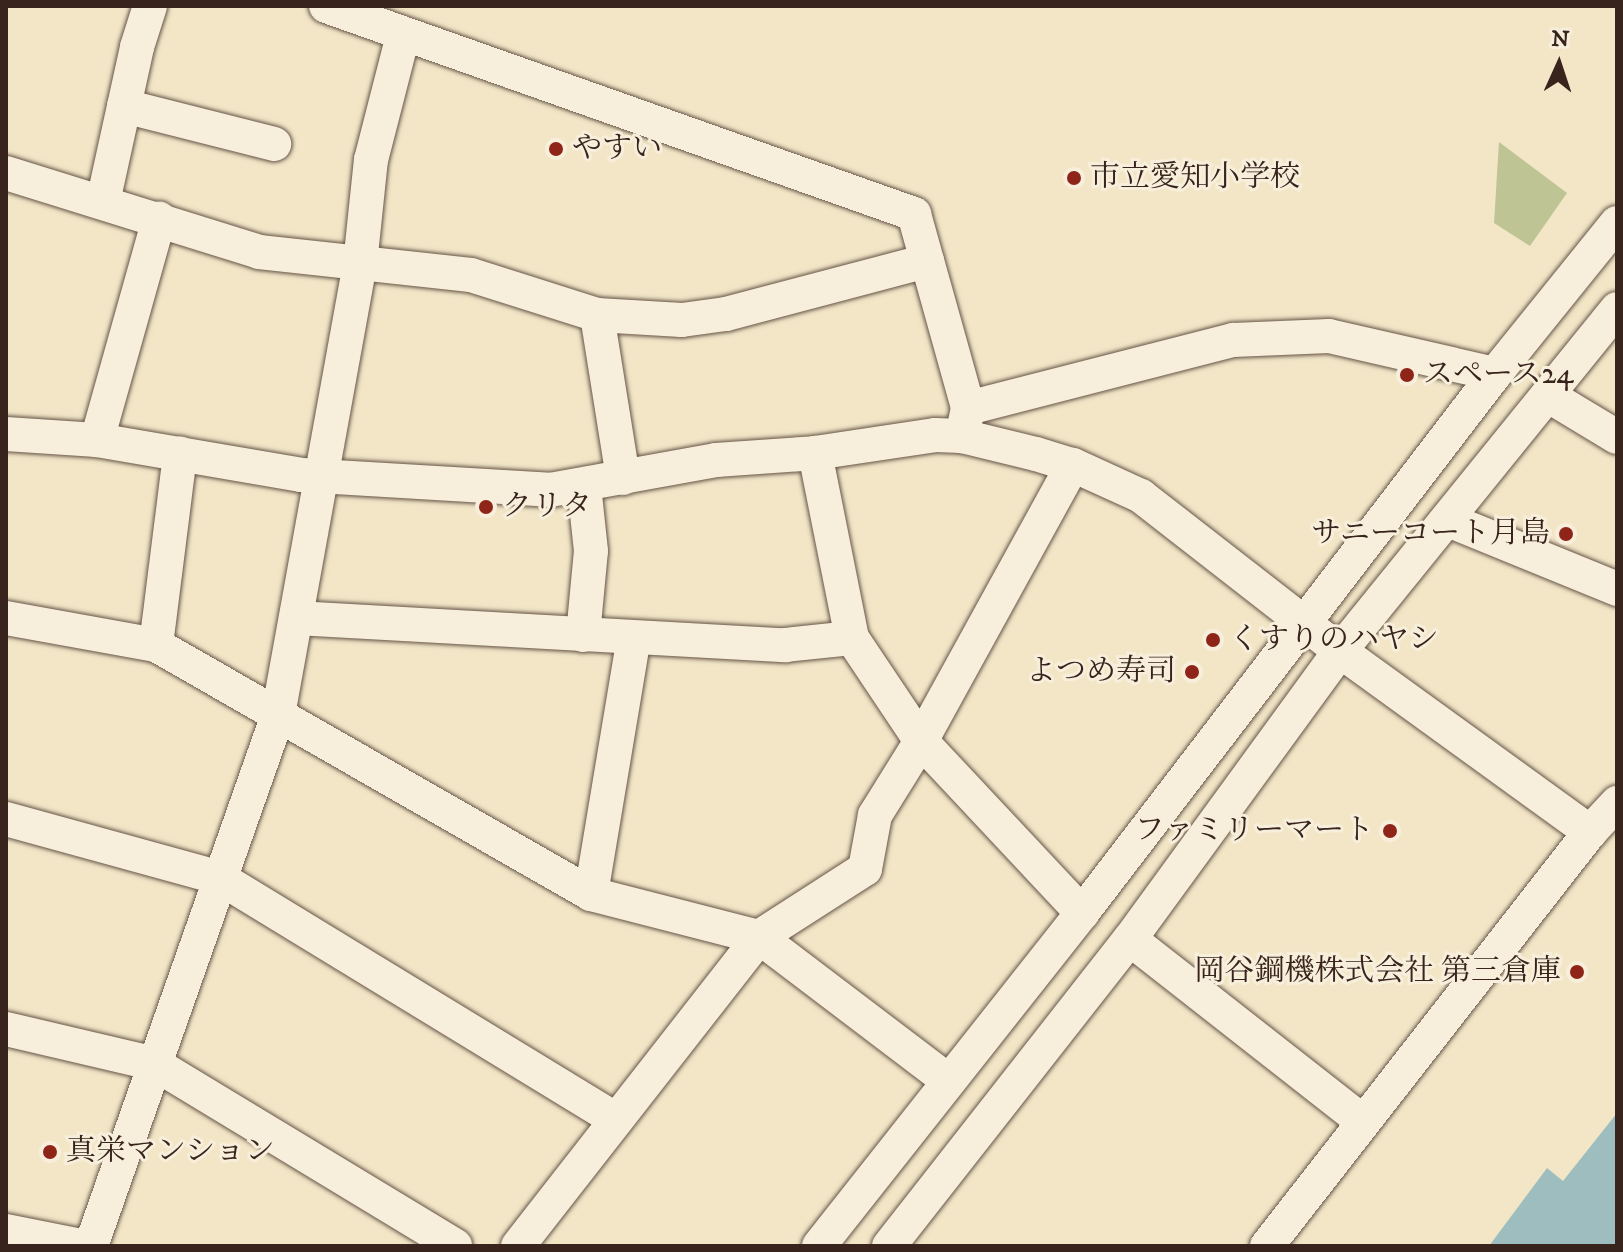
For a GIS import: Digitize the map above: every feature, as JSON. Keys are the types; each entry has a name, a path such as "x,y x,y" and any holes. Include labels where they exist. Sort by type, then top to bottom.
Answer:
{"street":[{"path":"103,202 150,6"},
{"path":"326,6 914,214 965,422"},
{"path":"91,1246 278,715 360,264 371,160 403,35"},
{"path":"124,106 274,144"},
{"path":"6,173 259,252 471,275 597,315 682,320 726,314 927,261"},
{"path":"97,440 159,219"},
{"path":"819,1246 1082,913 1495,374 1617,223"},
{"path":"889,1246 1130,939 1340,651 1617,309"},
{"path":"597,315 623,478"},
{"path":"6,434 97,440 322,477 550,490 716,460 815,453 935,435 965,422 1233,340 1329,336 1495,374"},
{"path":"1549,396 1617,437"},
{"path":"965,422 1141,496 1340,651 1590,832"},
{"path":"815,453 852,638 921,741 1082,913"},
{"path":"156,645 180,454"},
{"path":"518,1246 759,937 865,869 875,815 921,741 1073,465"},
{"path":"583,635 591,551 584,485"},
{"path":"1448,520 1617,589"},
{"path":"6,618 156,645 591,894 759,937 949,1081"},
{"path":"296,618 785,645 852,638"},
{"path":"591,894 634,638"},
{"path":"1267,1246 1590,832 1617,803"},
{"path":"6,819 220,878 616,1120"},
{"path":"1130,939 1363,1122"},
{"path":"6,1029 155,1064 455,1246"},
{"path":"6,1231 81,1246"}],"green space":[{"path":"1499,142 1567,193 1530,246 1494,223"}],"water":[{"path":"1617,1113 1617,1246 1489,1246 1547,1168 1563,1181"}],"place":[{"name":"やすい","path":"556,149"},
{"name":"市立愛知小学校","path":"1074,178"},
{"name":"スペース24","path":"1407,375"},
{"name":"クリタ","path":"486,507"},
{"name":"サニーコート月島","path":"1566,534"},
{"name":"くすりのハヤシ","path":"1213,640"},
{"name":"よつめ寿司","path":"1192,672"},
{"name":"ファミリーマート","path":"1390,831"},
{"name":"岡谷鋼機株式会社 第三倉庫","path":"1577,972"},
{"name":"真栄マンション","path":"50,1152"}]}
